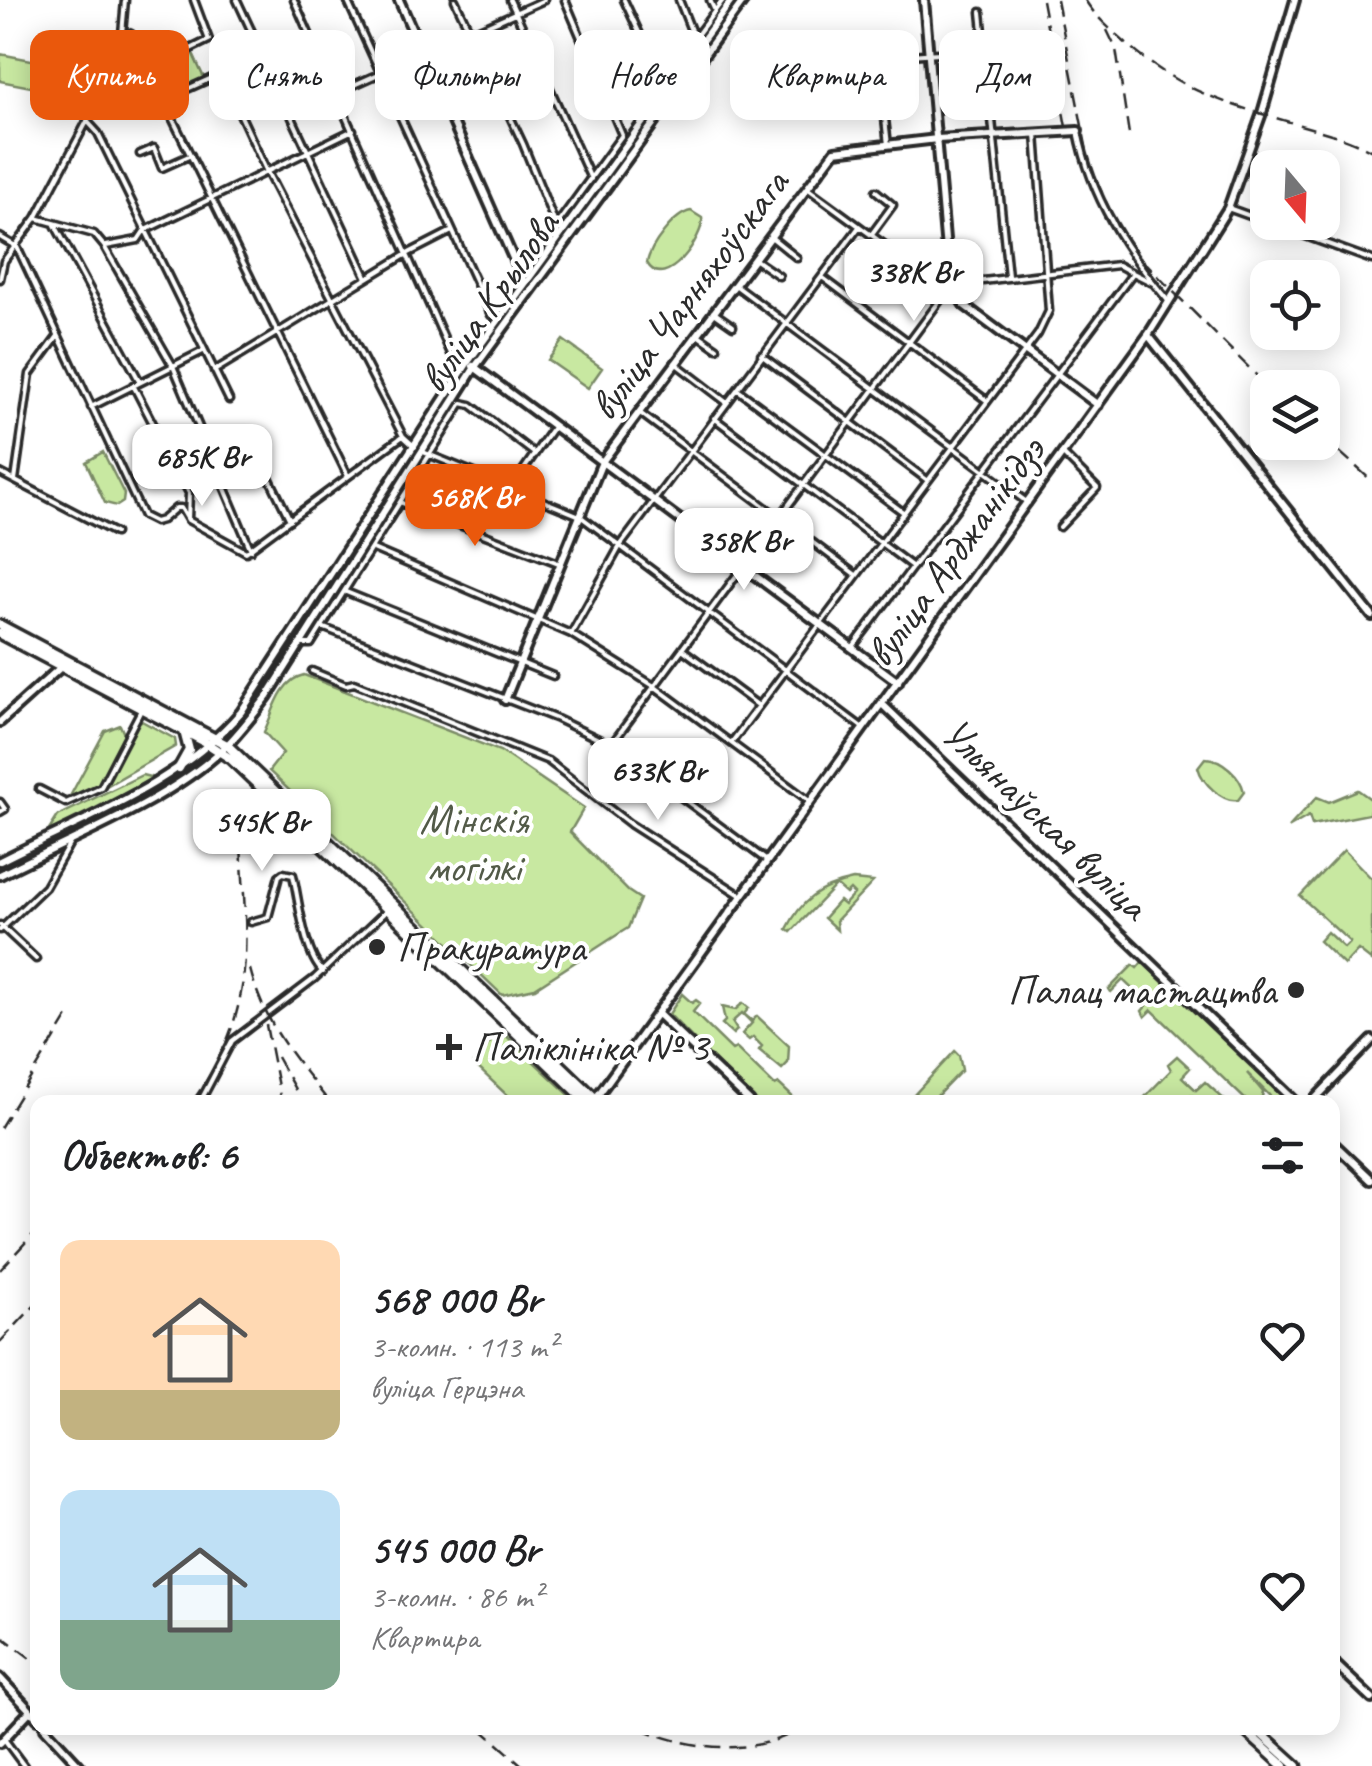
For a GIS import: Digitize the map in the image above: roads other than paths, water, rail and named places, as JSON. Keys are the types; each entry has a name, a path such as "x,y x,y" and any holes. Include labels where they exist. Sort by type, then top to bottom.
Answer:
{"main road":[{"path":"399,0 413,30"},
{"name":"вуліца Крылова","path":"708,30 732,0"},
{"name":"вуліца Крылова","path":"0,875 166,791 224,748 267,697 347,568 426,454 472,364 633,154 744,0"},
{"path":"924,0 952,285 964,305 1098,404"},
{"name":"вуліца Арджанікідзэ","path":"599,1095 1148,335 1228,208 1262,114 1296,0"},
{"path":"453,120 524,284"},
{"name":"вуліца Крылова","path":"0,861 118,802 179,768 214,742 260,686 524,284 643,120"},
{"path":"888,145 1078,131"},
{"name":"вуліца Чарняхоўскага","path":"505,700 602,462 835,151 888,145"},
{"path":"625,147 633,154"},
{"path":"1148,335 1372,616"},
{"path":"472,364 898,682"},
{"path":"339,563 347,568"},
{"path":"0,625 141,709 214,742"},
{"path":"0,634 224,748 587,1095"},
{"path":"0,722 64,664"},
{"name":"Ульянаўская вуліца","path":"882,704 1289,1095"},
{"path":"179,768 189,750 184,731"},
{"path":"118,802 124,812"},
{"path":"658,1014 743,1095"},
{"path":"1319,1095 1372,1040"},
{"path":"1340,1150 1372,1180"},
{"path":"1340,1669 1372,1699"},
{"path":"0,1678 30,1712 2,1741"},
{"path":"51,1735 80,1766"},
{"path":"1250,1735 1284,1766"},
{"path":"1263,1735 1297,1766"}],"street":[{"path":"124,30 125,0"},
{"path":"189,50 209,40 194,0"},
{"path":"237,0 250,30"},
{"path":"294,0 308,30"},
{"path":"347,0 375,62"},
{"path":"455,0 468,30"},
{"path":"510,0 591,179"},
{"path":"478,30 544,0"},
{"path":"521,274 619,142 622,130 565,0"},
{"path":"624,0 638,30"},
{"path":"679,0 691,30"},
{"path":"710,0 715,11"},
{"path":"700,30 722,0"},
{"path":"981,12 983,30"},
{"path":"888,145 878,57 939,53"},
{"path":"175,120 349,478"},
{"path":"243,120 403,436 415,446"},
{"path":"291,120 367,278"},
{"path":"348,120 452,356"},
{"path":"401,120 491,315"},
{"path":"511,120 558,224"},
{"path":"993,120 1008,276"},
{"path":"0,279 4,261 18,248 88,121 98,133 229,400"},
{"path":"104,246 138,240 144,231 352,130"},
{"path":"1078,131 1096,193 1126,248 1169,302"},
{"path":"732,742 1047,318 1036,134"},
{"path":"140,154 154,148 162,168 191,155"},
{"path":"807,188 940,286 1118,266 1154,283"},
{"path":"871,235 893,205 876,192"},
{"path":"1228,208 1372,260"},
{"path":"36,218 94,234 104,246 173,366 248,551"},
{"path":"558,224 574,218"},
{"path":"56,225 140,382"},
{"path":"572,634 620,546 859,226"},
{"path":"214,370 450,232"},
{"path":"0,236 18,248 143,516 162,520 181,508 188,520 248,551"},
{"path":"771,237 797,258"},
{"path":"754,259 779,276"},
{"path":"852,648 1132,273"},
{"path":"821,276 986,400"},
{"path":"734,284 1028,503"},
{"path":"611,745 952,285"},
{"path":"713,312 733,326"},
{"path":"698,334 718,348"},
{"path":"15,480 30,374 58,336"},
{"path":"90,407 204,351"},
{"path":"761,355 927,480"},
{"path":"675,363 726,402"},
{"path":"133,386 189,494 188,520"},
{"path":"736,389 903,512"},
{"name":"вуліца Крылова","path":"426,454 462,404 471,405 534,454"},
{"path":"638,412 856,575"},
{"path":"714,418 912,567"},
{"path":"511,488 554,426"},
{"path":"248,551 403,436"},
{"path":"300,644 311,644 346,592 402,502 426,454 580,516 863,728"},
{"path":"1060,526 1097,488 1063,454"},
{"path":"262,463 290,520"},
{"path":"0,472 115,533"},
{"path":"402,502 560,564"},
{"path":"373,550 572,634 654,686 810,802"},
{"path":"346,592 553,676"},
{"path":"322,627 557,719 611,745 767,861"},
{"path":"682,648 759,706"},
{"path":"312,671 346,686 354,683 400,700 548,760 672,853 742,896"},
{"path":"39,789 66,803 100,787 141,709"},
{"path":"0,802 3,810"},
{"path":"36,958 1,927 45,887 72,838"},
{"path":"251,922 268,917 279,876 293,874 314,964 323,972"},
{"path":"204,1095 232,1041 323,972 390,907"},
{"path":"2,1741 24,1766"}],"railway":[{"path":"1042,0 1066,127"},
{"path":"1057,0 1090,166 1117,226 1143,261 1251,370"},
{"path":"1085,0 1142,57 1184,84 1227,103 1372,151"},
{"path":"1107,30 1116,49 1130,141"},
{"path":"1340,452 1372,481"},
{"path":"196,1095 230,1033 239,1001 245,937 240,826"},
{"path":"250,969 272,1024 324,1095"},
{"path":"0,1128 69,1015"},
{"path":"266,1025 280,1095"},
{"path":"277,1057 298,1095"},
{"path":"0,1270 30,1238"},
{"path":"0,1342 30,1310"},
{"path":"0,1635 30,1658"},
{"path":"488,1735 523,1766"},
{"path":"658,1735 722,1747 743,1747 787,1735"}],"place":[{"name":"Пракуратура","path":"377,947"},
{"name":"Палац мастацтва","path":"1296,990"},
{"name":"Паліклініка № 3","path":"449,1047"}],"park label":[{"name":"Мінскія могілкі","path":"474,843"}]}
